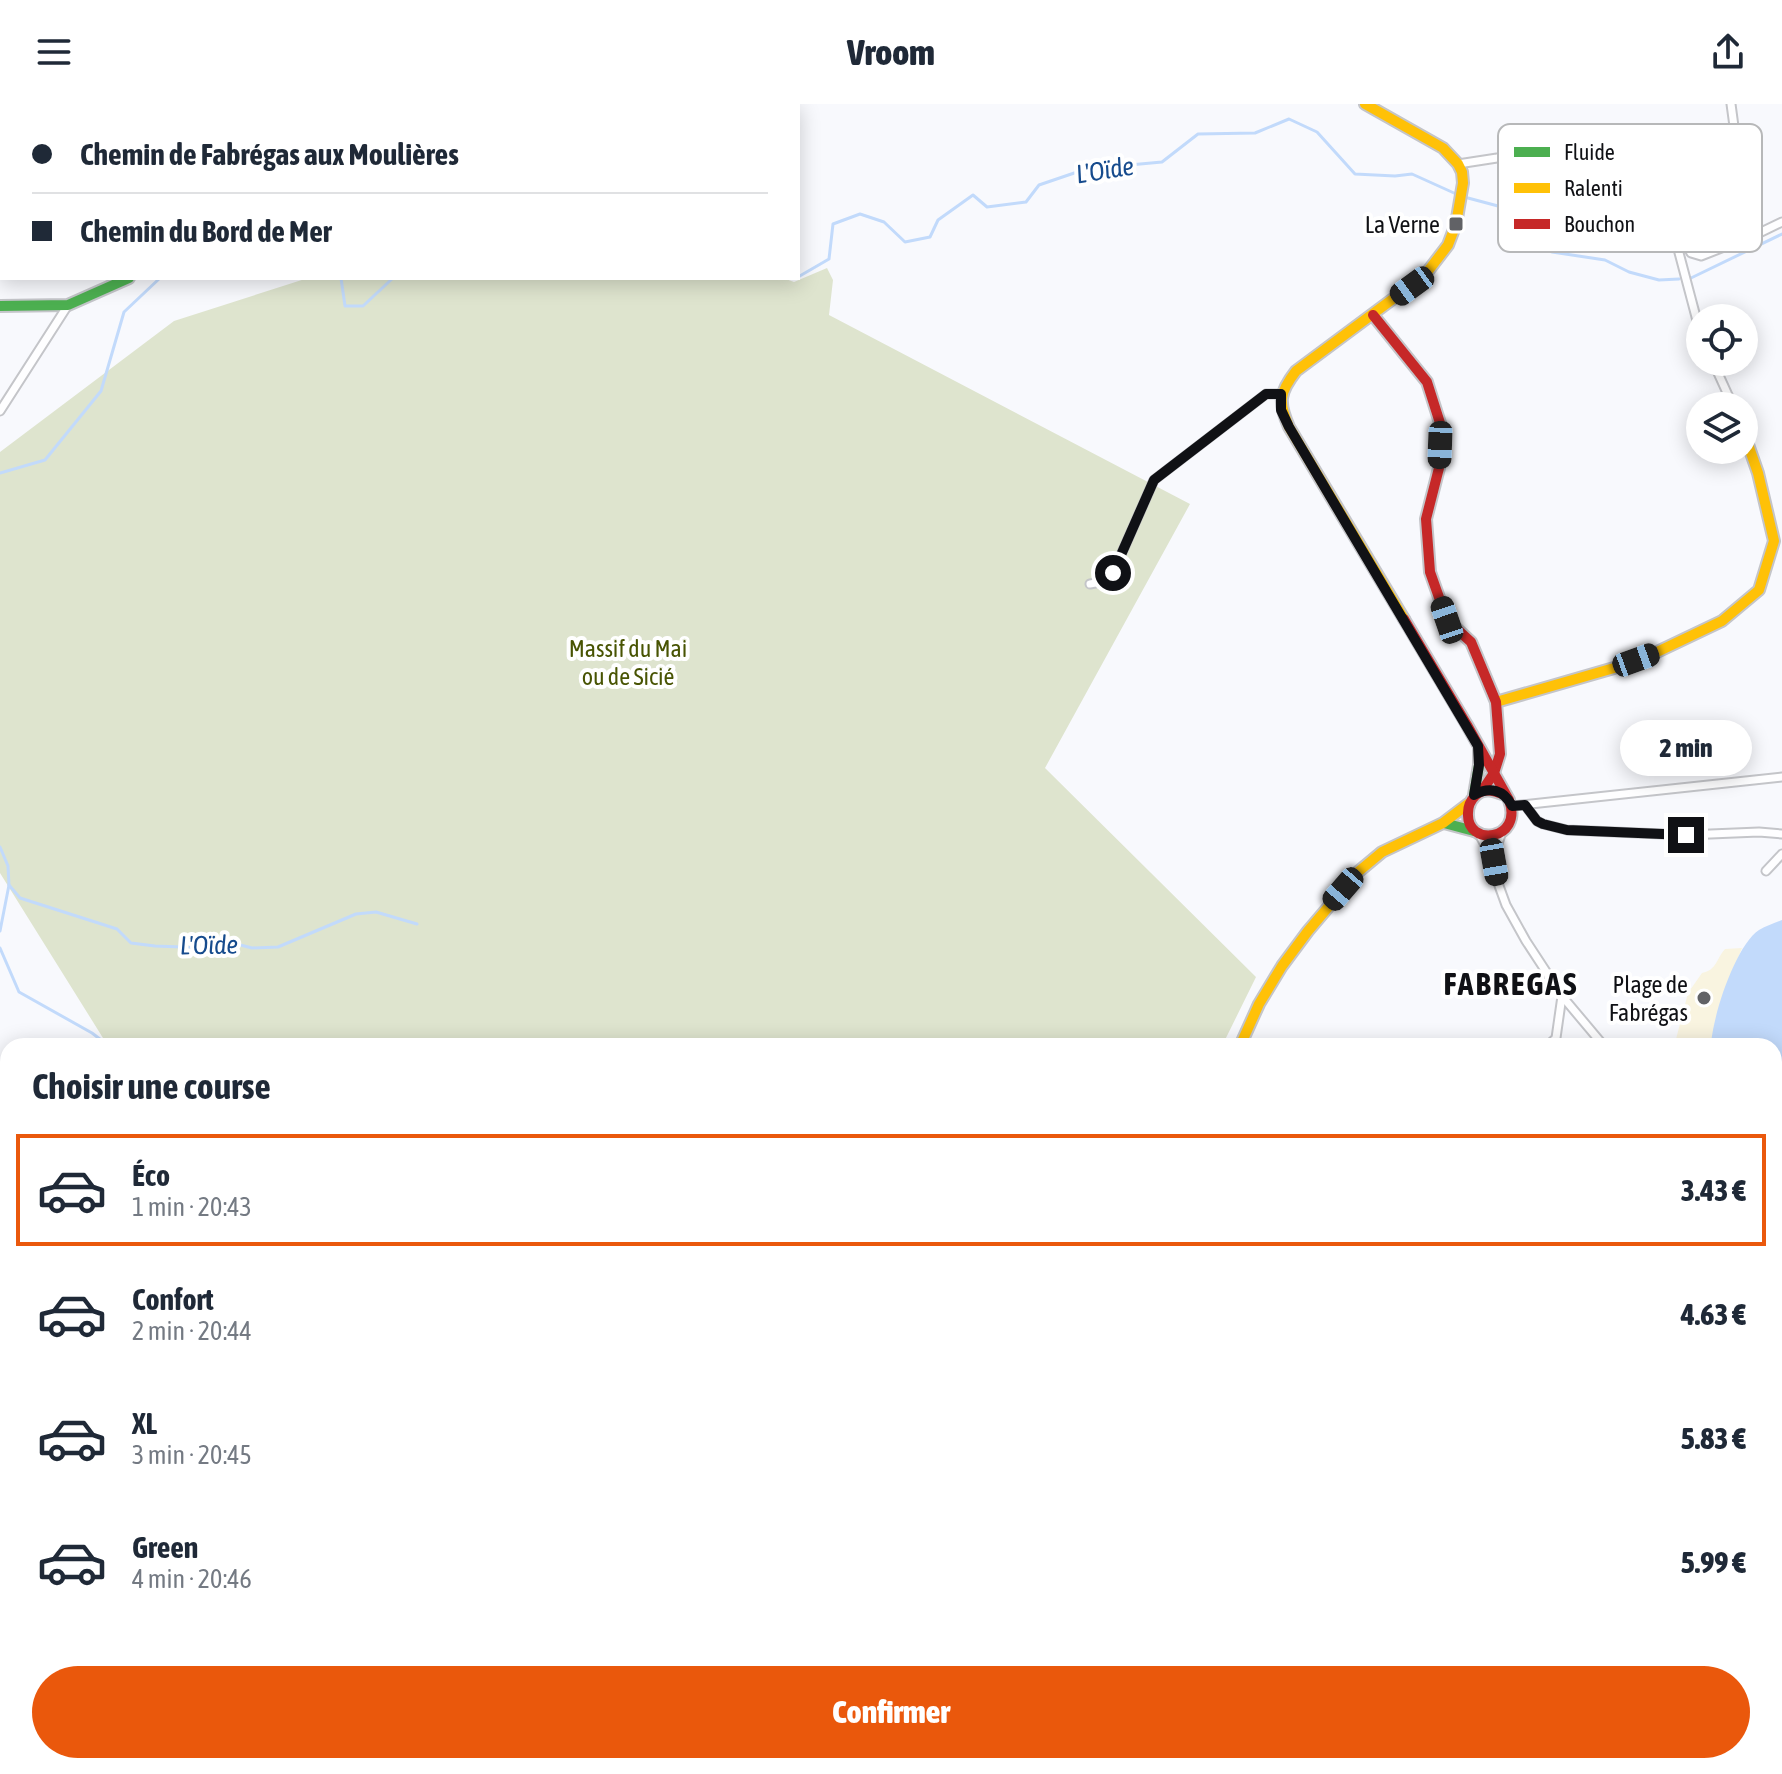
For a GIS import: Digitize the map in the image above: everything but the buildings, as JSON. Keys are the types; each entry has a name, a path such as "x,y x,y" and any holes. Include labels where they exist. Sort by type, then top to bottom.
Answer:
{"street":[{"path":"1365,104 1443,148 1458,164 1463,183 1458,214 1448,245 1425,275 1296,371 1284,386 1281,410 1512,806 1510,824 1495,836 1444,823"},
{"path":"1731,104 1734,124"},
{"path":"1458,164 1498,158"},
{"path":"1762,232 1782,222"},
{"path":"1679,252 1693,304"},
{"path":"1690,252 1701,256 1711,252"},
{"path":"0,306 68,305 124,280"},
{"path":"0,411 68,305"},
{"path":"1373,315 1427,382 1440,423 1439,468 1426,519 1430,572 1447,620 1471,642 1496,702 1500,754 1494,773 1466,810 1468,821 1494,862"},
{"path":"1090,584 1101,582 1113,573 1154,480 1266,394 1281,394"},
{"path":"1496,702 1614,668 1657,652 1722,621 1759,590 1778,540 1755,464"},
{"path":"1475,797 1478,746"},
{"path":"1512,806 1782,777"},
{"path":"1243,1038 1271,980 1314,922 1358,873 1379,854 1409,837 1444,823 1475,797 1496,790 1505,795"},
{"path":"1525,805 1537,821 1567,830 1686,835 1782,834"},
{"path":"1502,832 1494,862 1506,905 1562,996 1597,1038"},
{"path":"1766,871 1782,854"},
{"path":"1556,1038 1562,996"}],"green space":[{"name":"Massif du Mai ou de Sicié","path":"827,268 833,280 829,315 1190,504 1045,768 1256,977 1226,1038 103,1038 0,873 0,452 174,321 302,280 794,282"}],"sand":[{"name":"Plage de Fabrégas","path":"1742,948 1720,1004 1713,1038 1676,1038 1688,993 1702,973 1713,967 1725,949"}],"water":[{"path":"1782,920 1782,1038 1712,1038 1726,984 1742,951 1759,930"}],"waterway":[{"name":"L'Oïde","path":"800,276 829,259 833,224 860,214 884,222 905,242 930,237 938,220 973,195 987,207 1026,202 1039,185 1086,169 1162,162 1198,134 1255,133 1289,119 1317,132 1355,174 1412,174 1454,193"},
{"name":"L'Oïde","path":"1468,198 1498,206"},
{"name":"L'Oïde","path":"1762,244 1782,234"},
{"name":"L'Oïde","path":"1552,252 1605,260 1629,272 1659,280 1679,279"},
{"name":"L'Oïde","path":"1691,278 1745,252"},
{"name":"L'Oïde","path":"0,473 45,460 101,391 124,312 158,280"},
{"name":"L'Oïde","path":"341,280 345,306 363,306 391,280"},
{"name":"L'Oïde","path":"0,847 8,866 9,885 0,931"},
{"name":"L'Oïde","path":"9,885 20,898 117,929 131,943 155,946 209,948 229,942 252,948 278,947 356,914 376,912 417,924"},
{"name":"L'Oïde","path":"0,948 19,992 99,1038"}],"traffic: fast":[{"path":"0,306 68,305 124,280"},
{"path":"1474,795 1479,750"},
{"path":"1444,823 1474,831"}],"traffic: slow":[{"path":"1365,104 1443,148 1458,164 1463,183 1456,224 1448,245 1425,275 1296,371 1283,392 1282,404 1289,427 1404,619"},
{"path":"1496,702 1614,668 1657,652 1722,621 1759,590 1774,541 1755,464"},
{"path":"1244,1038 1259,1004 1282,966 1358,872 1382,852 1443,823 1468,804"}],"traffic: jam":[{"path":"1373,315 1427,382 1440,423 1439,468 1426,519 1430,572 1447,620 1471,642 1496,702 1500,754 1494,773 1482,791"},
{"path":"1404,619 1509,800 1509,824 1502,831 1493,835 1476,832 1470,824 1468,813 1473,798 1486,791 1505,795"}],"place":[{"name":"La Verne","path":"1456,224"},
{"name":"Plage de Fabrégas","path":"1704,998"}],"district":[{"name":"FABREGAS","path":"1511,983"}],"route":[{"path":"1113,573 1154,480 1266,394 1281,394 1281,410 1289,427 1478,746 1479,765 1474,795 1496,790 1505,795 1512,806 1525,805 1537,821 1567,830 1686,835"}]}
